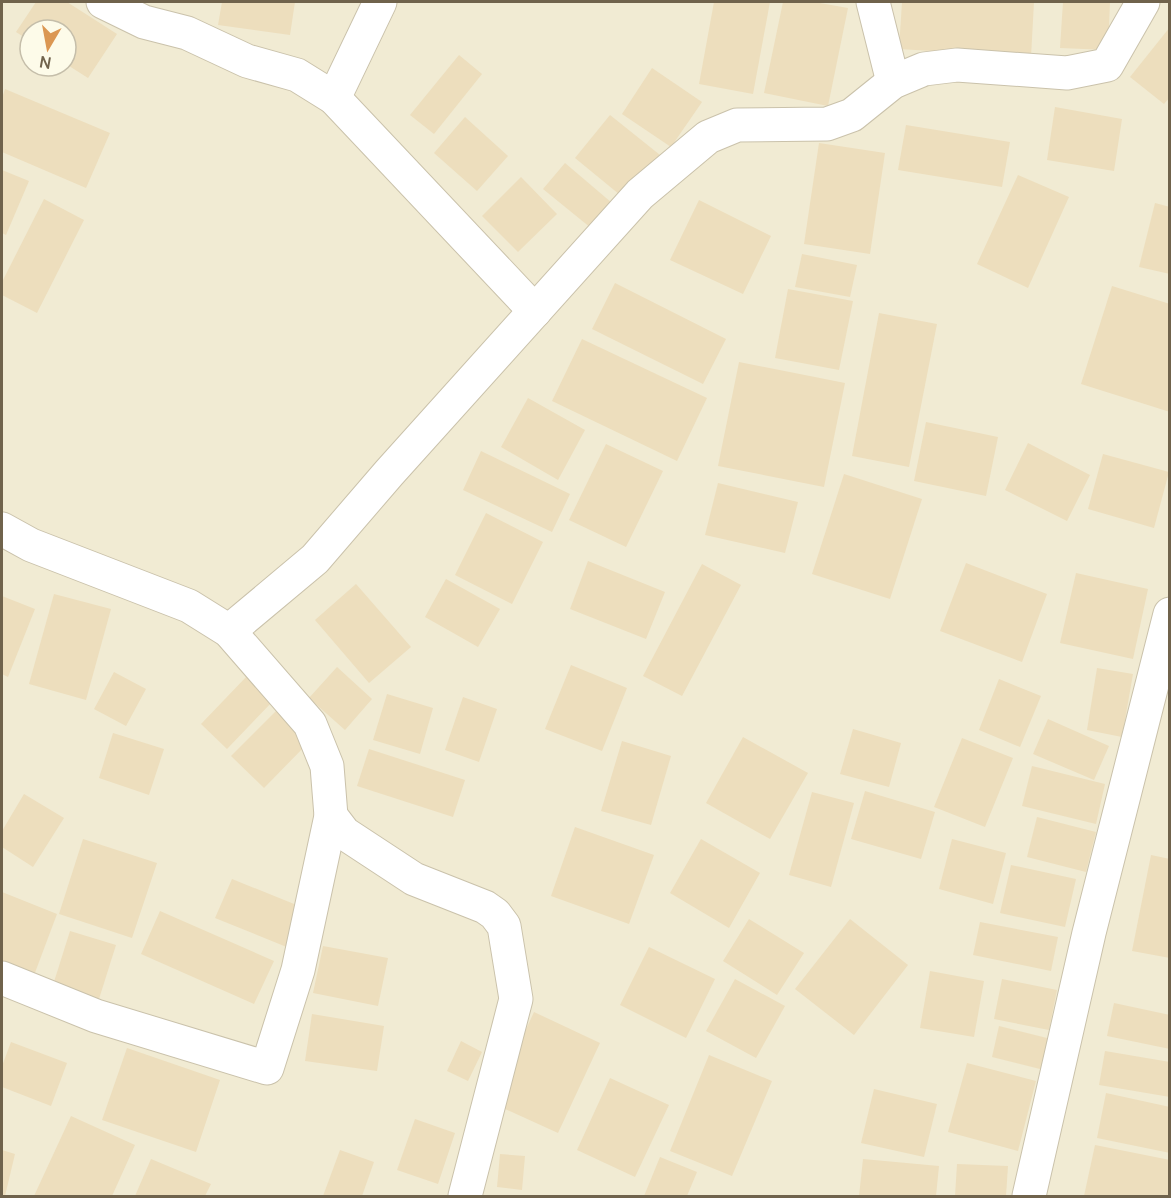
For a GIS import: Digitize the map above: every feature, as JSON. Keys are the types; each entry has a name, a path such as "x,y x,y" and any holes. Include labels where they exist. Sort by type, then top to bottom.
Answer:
{"street":[{"path":"104,2 144,22 187,33 247,61 297,75 334,98 535,311"},
{"path":"334,98 380,2"},
{"path":"873,2 893,82"},
{"path":"229,631 315,558 640,194 708,137 737,125 827,124 852,115 893,82 924,69 957,65 1067,73 1107,65 1143,2"},
{"path":"2,529 31,545 189,606 229,631 310,724 327,766 331,816 298,970 267,1068 96,1016 2,978"},
{"path":"1029,1197 1089,933 1170,614"},
{"path":"331,816 344,833 414,879 485,907 495,914 504,926 516,999 465,1197"}],"shaded area":[{"path":"2,2 1169,2 1169,1196 2,1196"}],"building":[{"path":"36,2 67,2 117,34 88,78 78,72 78,18 25,18"},
{"path":"222,2 295,2 290,35 218,25"},
{"path":"714,2 770,2 753,94 699,84"},
{"path":"783,2 814,2 848,8 828,106 764,93"},
{"path":"902,2 1034,2 1031,57 899,49"},
{"path":"1063,2 1110,2 1108,50 1060,48"},
{"path":"1170,27 1170,97 1164,104 1130,77"},
{"path":"459,55 482,74 434,134 410,115"},
{"path":"652,68 702,102 671,147 622,114"},
{"path":"5,89 110,133 86,188 2,152 2,98"},
{"path":"1055,107 1122,119 1114,171 1047,160"},
{"path":"610,115 660,155 625,199 575,158"},
{"path":"465,117 508,156 477,191 434,153"},
{"path":"906,125 1010,142 1002,187 898,170"},
{"path":"819,143 885,153 870,254 804,244"},
{"path":"565,163 612,203 591,228 543,189"},
{"path":"2,170 29,181 6,235 2,233"},
{"path":"1018,175 1069,197 1028,288 977,264"},
{"path":"521,177 557,214 518,252 482,216"},
{"path":"44,199 84,220 37,313 2,295 2,282"},
{"path":"699,200 771,236 743,294 670,260"},
{"path":"1155,203 1170,207 1170,274 1139,267"},
{"path":"802,254 857,265 850,297 795,287"},
{"path":"615,283 726,339 703,384 592,329"},
{"path":"1112,286 1170,304 1170,412 1081,384"},
{"path":"788,289 853,301 839,370 775,358"},
{"path":"879,313 937,324 909,467 852,456"},
{"path":"582,339 707,398 677,461 552,401"},
{"path":"739,362 845,383 824,487 718,466"},
{"path":"528,398 585,430 558,480 501,447"},
{"path":"926,422 998,437 986,496 914,481"},
{"path":"1028,443 1090,475 1067,521 1005,490"},
{"path":"606,444 663,471 626,547 569,520"},
{"path":"481,451 570,494 552,532 463,490"},
{"path":"1103,454 1169,472 1154,528 1088,509"},
{"path":"844,474 922,499 890,599 812,574"},
{"path":"718,483 798,502 785,553 705,535"},
{"path":"486,513 543,542 512,604 455,575"},
{"path":"588,561 665,592 646,639 570,609"},
{"path":"966,563 1047,594 1022,662 940,631"},
{"path":"702,564 741,585 682,696 643,676"},
{"path":"1076,573 1148,589 1133,659 1060,643"},
{"path":"446,579 500,609 478,647 425,617"},
{"path":"356,584 411,647 369,683 315,620"},
{"path":"54,594 111,609 86,700 29,684"},
{"path":"2,596 35,609 8,677 2,674"},
{"path":"571,665 627,688 602,751 545,729"},
{"path":"337,667 372,699 345,730 309,698"},
{"path":"1097,668 1133,674 1122,737 1087,730"},
{"path":"114,672 146,689 126,726 94,709"},
{"path":"247,676 274,700 227,749 201,724"},
{"path":"999,679 1041,696 1020,747 979,730"},
{"path":"387,694 433,708 420,754 373,740"},
{"path":"463,697 497,709 479,762 445,750"},
{"path":"278,709 310,741 264,788 231,756"},
{"path":"1048,719 1109,746 1094,780 1033,754"},
{"path":"853,729 901,743 889,787 840,774"},
{"path":"113,733 164,749 149,795 99,778"},
{"path":"743,737 808,773 770,839 706,803"},
{"path":"962,738 1013,758 985,827 934,807"},
{"path":"622,741 671,756 651,825 601,811"},
{"path":"369,749 465,780 453,817 357,786"},
{"path":"1032,766 1105,784 1096,824 1022,806"},
{"path":"865,791 935,812 921,859 851,839"},
{"path":"812,792 854,803 831,887 789,875"},
{"path":"24,794 64,818 33,867 2,847 2,831"},
{"path":"1037,817 1096,832 1086,872 1027,857"},
{"path":"575,827 654,855 629,924 551,896"},
{"path":"83,839 157,863 132,938 59,914"},
{"path":"701,839 760,873 729,928 670,893"},
{"path":"952,839 1006,853 993,904 939,889"},
{"path":"1151,855 1170,859 1170,958 1132,951"},
{"path":"1011,865 1076,879 1065,927 1000,913"},
{"path":"232,879 304,908 289,948 215,918"},
{"path":"2,892 57,914 33,978 2,967"},
{"path":"160,911 274,961 254,1004 141,954"},
{"path":"749,919 804,953 777,995 723,961"},
{"path":"850,919 908,965 854,1035 795,989"},
{"path":"980,922 1058,937 1051,971 973,955"},
{"path":"70,931 116,945 99,999 53,985"},
{"path":"323,946 388,958 378,1006 313,993"},
{"path":"649,947 715,979 686,1038 620,1005"},
{"path":"930,971 984,981 974,1037 920,1028"},
{"path":"735,979 785,1006 756,1058 706,1031"},
{"path":"1002,979 1057,990 1049,1030 994,1019"},
{"path":"1114,1003 1170,1015 1170,1049 1107,1036"},
{"path":"534,1012 600,1043 558,1133 492,1103"},
{"path":"312,1014 384,1026 377,1071 305,1061"},
{"path":"999,1026 1051,1039 1044,1070 992,1057"},
{"path":"461,1041 482,1052 468,1081 447,1071"},
{"path":"11,1042 67,1063 51,1106 2,1087 2,1066"},
{"path":"127,1048 220,1080 196,1152 102,1120"},
{"path":"1105,1051 1170,1062 1170,1097 1099,1085"},
{"path":"709,1055 772,1081 732,1176 670,1151"},
{"path":"967,1063 1036,1081 1018,1151 948,1132"},
{"path":"610,1078 669,1105 635,1177 577,1150"},
{"path":"874,1089 937,1104 924,1157 861,1143"},
{"path":"1106,1093 1170,1107 1170,1153 1097,1138"},
{"path":"71,1116 135,1145 112,1196 34,1196"},
{"path":"415,1119 455,1133 438,1184 397,1170"},
{"path":"1095,1145 1170,1160 1170,1196 1084,1196"},
{"path":"2,1150 15,1154 5,1196 2,1196"},
{"path":"340,1150 374,1162 362,1196 323,1196"},
{"path":"500,1154 525,1156 522,1190 497,1187"},
{"path":"660,1157 697,1172 687,1196 644,1196"},
{"path":"151,1159 211,1184 205,1196 135,1196"},
{"path":"863,1159 939,1166 936,1196 859,1196"},
{"path":"957,1164 1008,1166 1006,1196 955,1196"}]}
